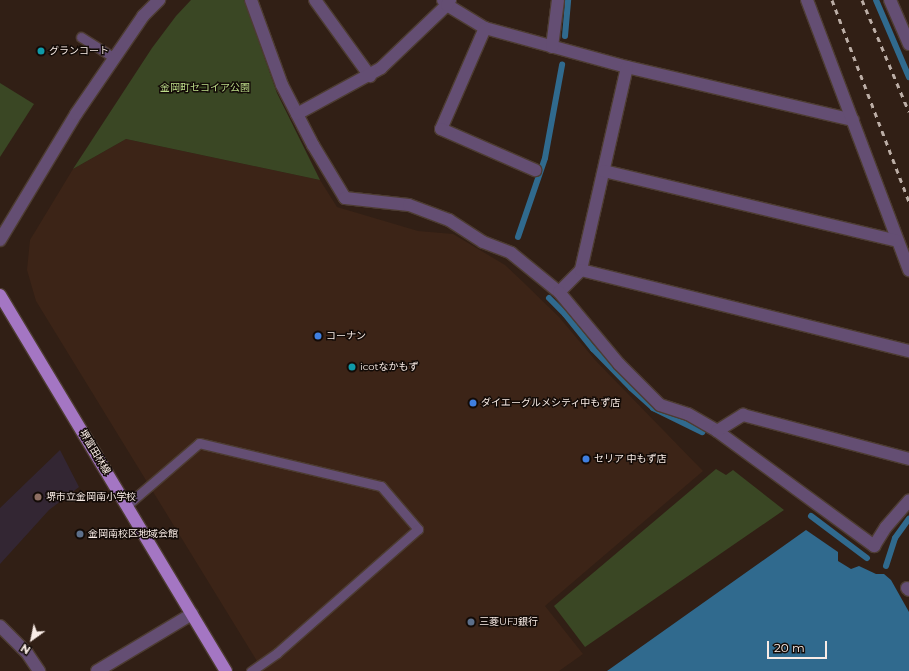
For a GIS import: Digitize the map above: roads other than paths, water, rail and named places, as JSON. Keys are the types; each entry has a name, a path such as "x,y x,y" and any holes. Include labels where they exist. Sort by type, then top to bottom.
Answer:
{"main road":[{"name":"堺富田林線","path":"0,295 226,671"}],"street":[{"path":"0,240 76,114 143,16 159,0"},
{"path":"251,0 282,85 345,198 409,205 449,220 483,242 511,253 559,292 619,364 660,405 688,414 716,431 874,546 886,528 909,501"},
{"path":"315,0 370,76"},
{"path":"552,47 558,0"},
{"path":"890,0 909,44"},
{"path":"804,1 853,120 909,270"},
{"path":"297,114 370,76 381,68 447,2 485,28 627,67 853,120"},
{"path":"485,28 441,129 535,170"},
{"path":"559,292 581,270 627,67"},
{"path":"604,171 898,241"},
{"path":"581,270 909,351"},
{"path":"716,431 743,415 909,459"},
{"path":"100,670 192,614"},
{"path":"0,626 27,653 39,671"}],"lane":[{"path":"80,37 114,58"},
{"path":"126,505 199,443 381,486 418,529 277,653 251,671"}],"water":[{"path":"806,530 838,552 838,561 851,569 859,566 876,574 884,574 891,580 909,612 909,671 607,671"}],"waterway":[{"path":"565,36 568,0"},
{"path":"876,0 909,77"},
{"path":"518,237 545,158 562,65"},
{"path":"549,298 565,314 593,349 653,408 702,432"},
{"path":"811,516 867,558"},
{"path":"886,566 895,538 909,519"}],"railway":[{"path":"832,0 909,202"},
{"path":"862,0 909,112"}],"place":[{"name":"グランコート","path":"41,51"},
{"name":"コーナン","path":"318,336"},
{"name":"icotなかもず","path":"352,367"},
{"name":"ダイエーグルメシティ中もず店","path":"473,403"},
{"name":"セリア 中もず店","path":"586,459"},
{"name":"堺市立金岡南小学校","path":"38,497"},
{"name":"金岡南校区地域会館","path":"80,534"},
{"name":"三菱UFJ銀行","path":"471,622"}],"park label":[{"name":"金岡町セコイア公園","path":"205,88"}]}
